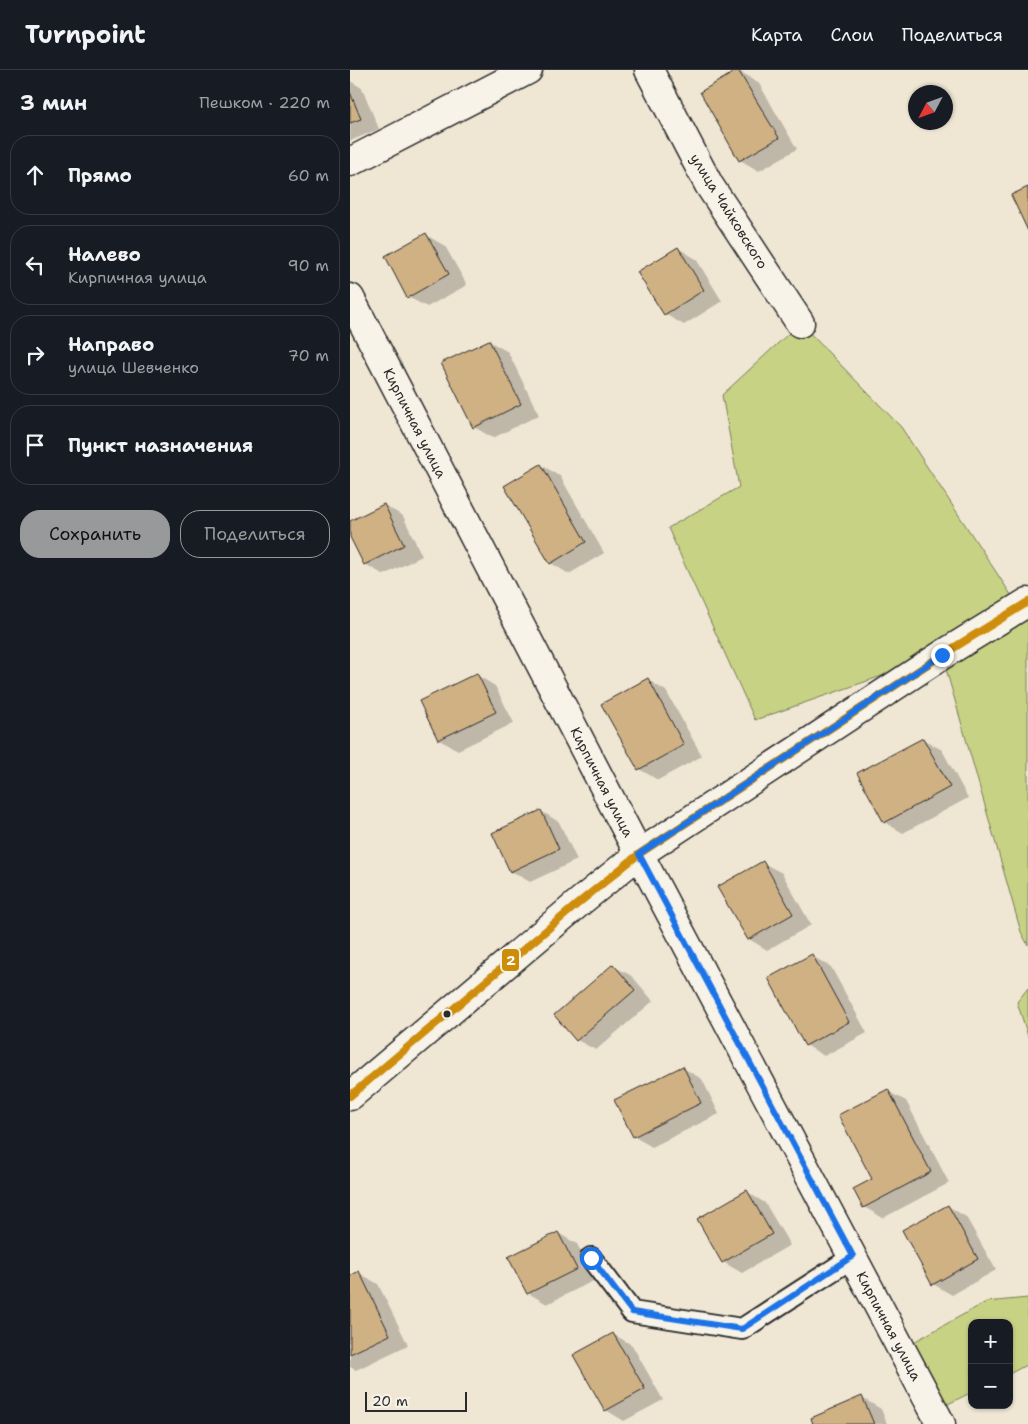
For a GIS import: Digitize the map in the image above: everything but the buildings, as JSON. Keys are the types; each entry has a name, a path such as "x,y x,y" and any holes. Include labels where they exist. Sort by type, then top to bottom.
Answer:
{"street":[{"path":"350,162 528,70"},
{"name":"улица Чайковского","path":"648,70 709,185 800,323"},
{"name":"Кирпичная улица","path":"350,298 639,854 941,1424"},
{"path":"350,1096 639,854 942,655 1028,602"}],"lane":[{"path":"591,1258 632,1312 742,1329 853,1256"}],"green space":[{"path":"800,323 901,427 1019,607 1028,602 1028,945 1021,932 942,655 755,720 668,528 739,487 722,395"},
{"path":"1028,988 1028,1036 1017,1002"},
{"path":"1028,1298 1028,1364 1013,1372 1013,1319 968,1319 968,1394 934,1411 901,1349 986,1302"}],"transit line":[{"name":"2","path":"350,1096 639,854 942,655 1028,602"}],"route":[{"path":"591,1258 632,1312 742,1329 853,1256 639,854 942,655"}]}
